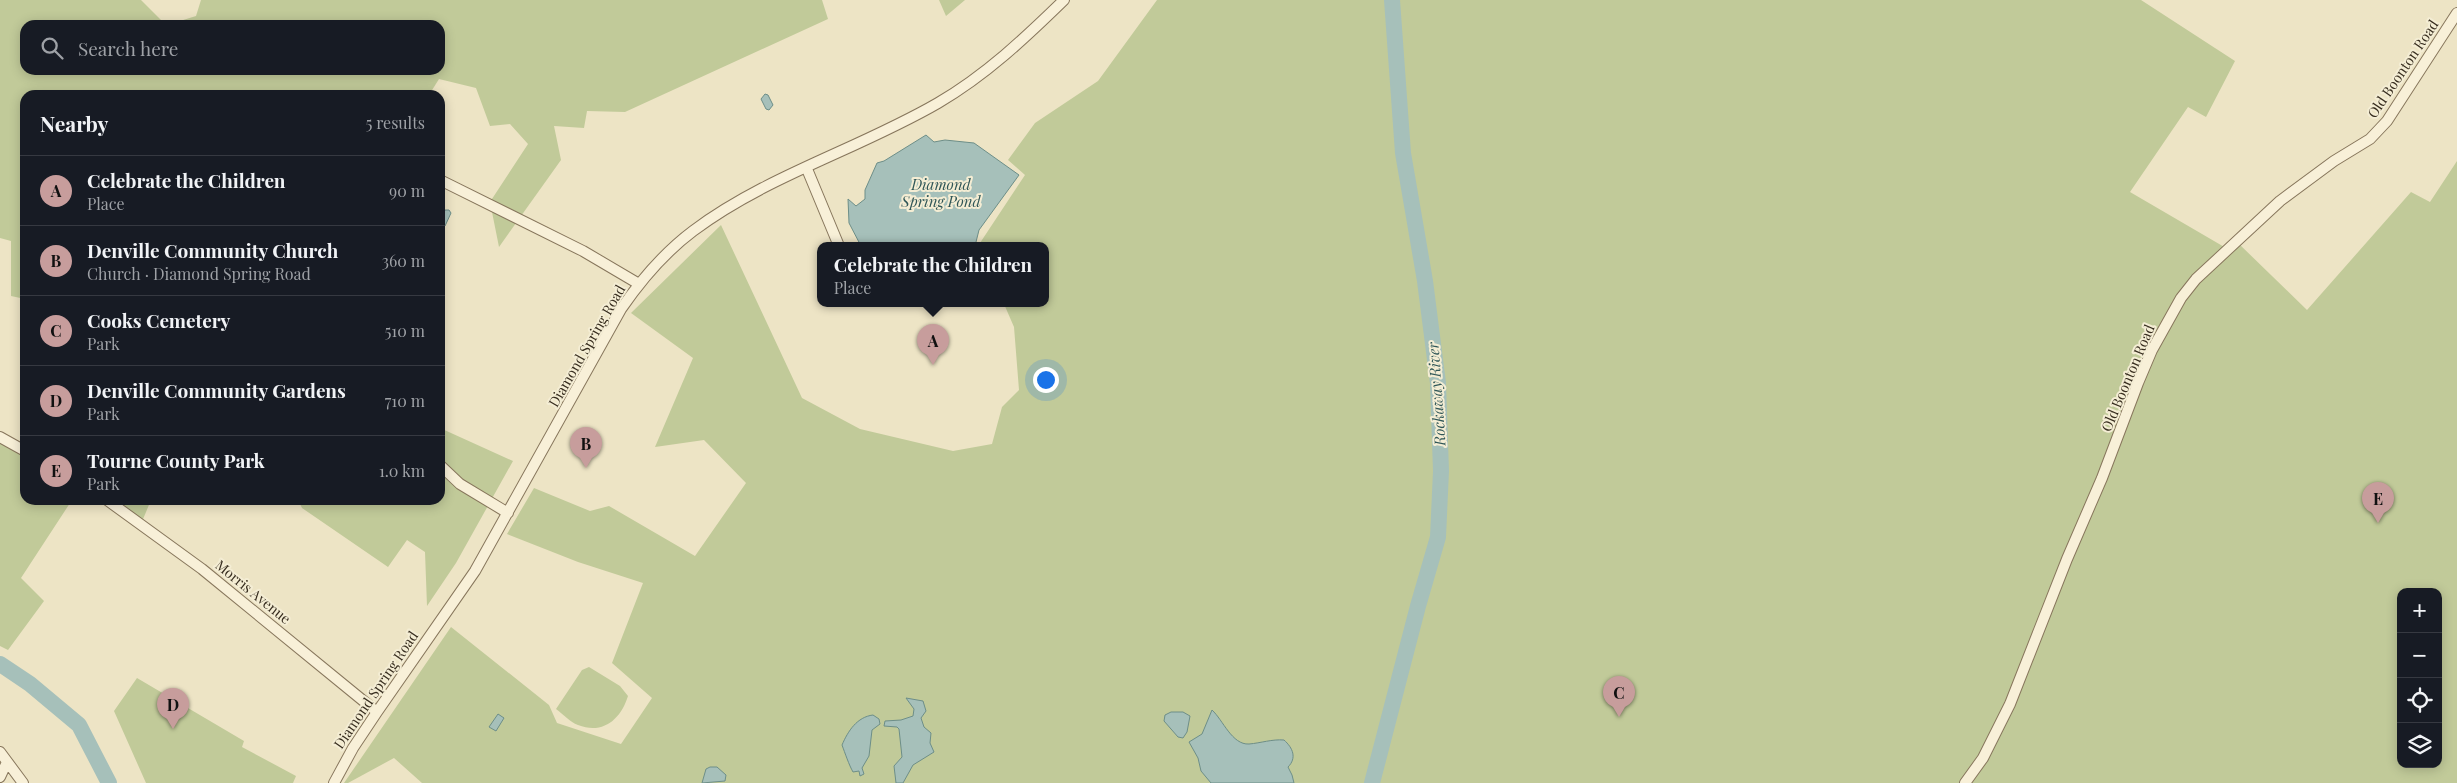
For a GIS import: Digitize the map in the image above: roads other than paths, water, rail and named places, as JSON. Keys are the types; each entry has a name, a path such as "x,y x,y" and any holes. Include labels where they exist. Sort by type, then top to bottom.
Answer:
{"street":[{"name":"Diamond Spring Road","path":"334,783 376,712 475,571 621,309 639,284 676,244 711,218 757,192 900,124 966,85 1007,54 1064,0"},
{"name":"Old Boonton Road","path":"1965,783 1983,758 2010,704 2067,559 2102,478 2138,383 2152,350 2181,298 2196,279 2280,201 2334,161 2370,139 2388,121 2457,13"},
{"path":"807,169 837,242"},
{"path":"445,182 583,251 639,284"},
{"path":"0,437 20,448"},
{"path":"445,470 460,484 508,513"},
{"name":"Morris Avenue","path":"114,505 202,568 376,712"},
{"path":"0,752 23,783"},
{"path":"0,777 7,762"}],"water":[{"path":"765,94 768,95 773,105 769,110 766,109 761,99"},
{"name":"Diamond Spring Pond","path":"926,135 934,142 945,140 974,143 1019,175 979,230 976,242 859,242 849,223 848,199 856,206 865,199 865,190 877,163 884,161"},
{"path":"445,210 449,210 451,213 445,226"},
{"path":"906,698 923,701 926,711 921,718 924,727 931,733 930,743 934,752 913,765 903,783 896,783 894,766 902,757 899,729 897,727 884,726 885,721 901,720 913,716 914,709"},
{"path":"1212,710 1238,741 1249,744 1284,740 1290,746 1293,753 1291,764 1288,767 1294,783 1211,783 1201,771 1198,758 1189,742 1202,734"},
{"path":"1171,712 1183,712 1190,716 1187,732 1183,738 1178,737 1164,721 1165,715"},
{"path":"498,714 504,718 496,731 489,727"},
{"path":"873,715 879,719 880,724 872,730 869,756 862,768 864,774 860,776 859,771 853,772 842,745 847,735 858,722 867,716"},
{"path":"717,767 726,775 725,781 702,783 706,769"}],"waterway":[{"name":"Rockaway River","path":"1372,783 1438,537 1441,471 1438,383 1425,281 1403,153 1392,0"},
{"name":"Rockaway River","path":"0,664 30,684 79,725 109,783"}],"place":[{"name":"Celebrate the Children","path":"933,365"},
{"name":"Denville Community Church","path":"586,468"},
{"name":"Tourne County Park","path":"2378,523"},
{"name":"Cooks Cemetery","path":"1619,717"},
{"name":"Denville Community Gardens","path":"173,729"}]}
